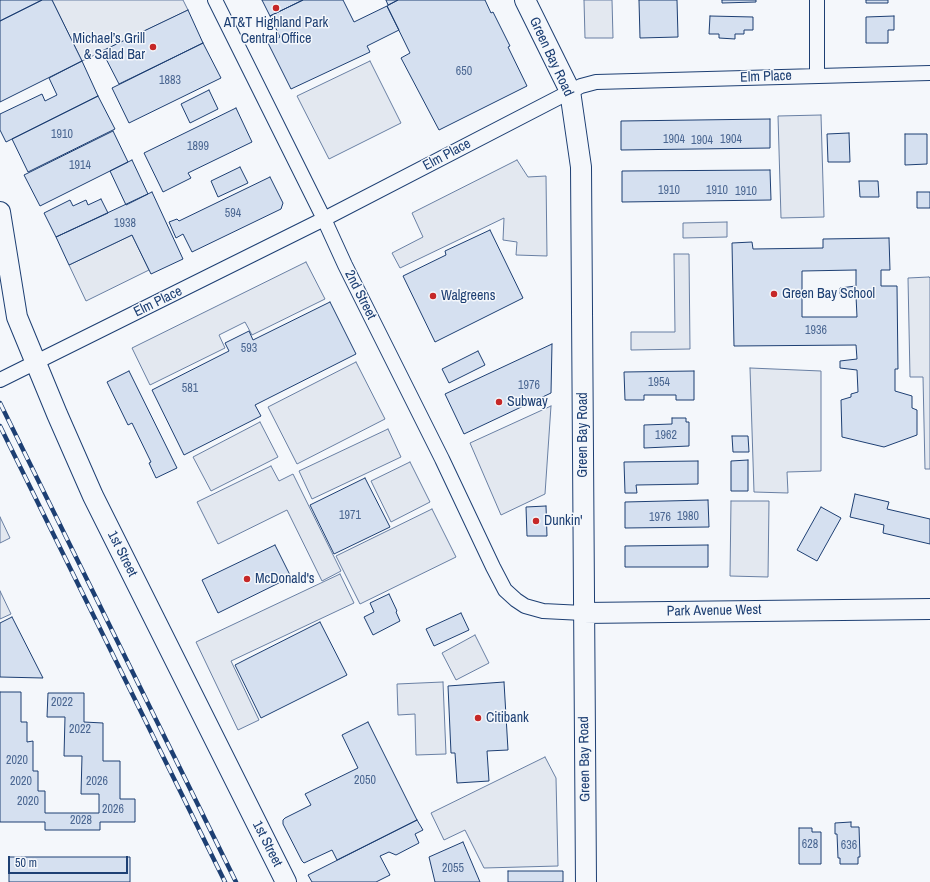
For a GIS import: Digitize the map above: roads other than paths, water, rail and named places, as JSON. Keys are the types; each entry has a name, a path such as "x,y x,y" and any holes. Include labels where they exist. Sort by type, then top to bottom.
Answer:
{"street":[{"name":"2nd Street","path":"215,0 442,459 505,590"},
{"name":"Green Bay Road","path":"525,0 570,91 581,167 586,882"},
{"path":"817,0 817,76"},
{"name":"Elm Place","path":"0,380 324,219 582,86 596,82 930,73"},
{"name":"1st Street","path":"0,212 17,316 35,362 93,496 286,882"},
{"name":"Park Avenue West","path":"505,590 516,600 537,610 584,613 930,609"}],"railway":[{"path":"0,403 236,882"},
{"path":"0,426 225,882"}],"place":[{"name":"AT&T Highland Park Central Office","path":"276,8"},
{"name":"Michael’s Grill & Salad Bar","path":"153,47"},
{"name":"Green Bay School","path":"774,294"},
{"name":"Walgreens","path":"433,296"},
{"name":"Subway","path":"499,402"},
{"name":"Dunkin'","path":"536,521"},
{"name":"McDonald's","path":"247,579"},
{"name":"Citibank","path":"478,718"}]}
